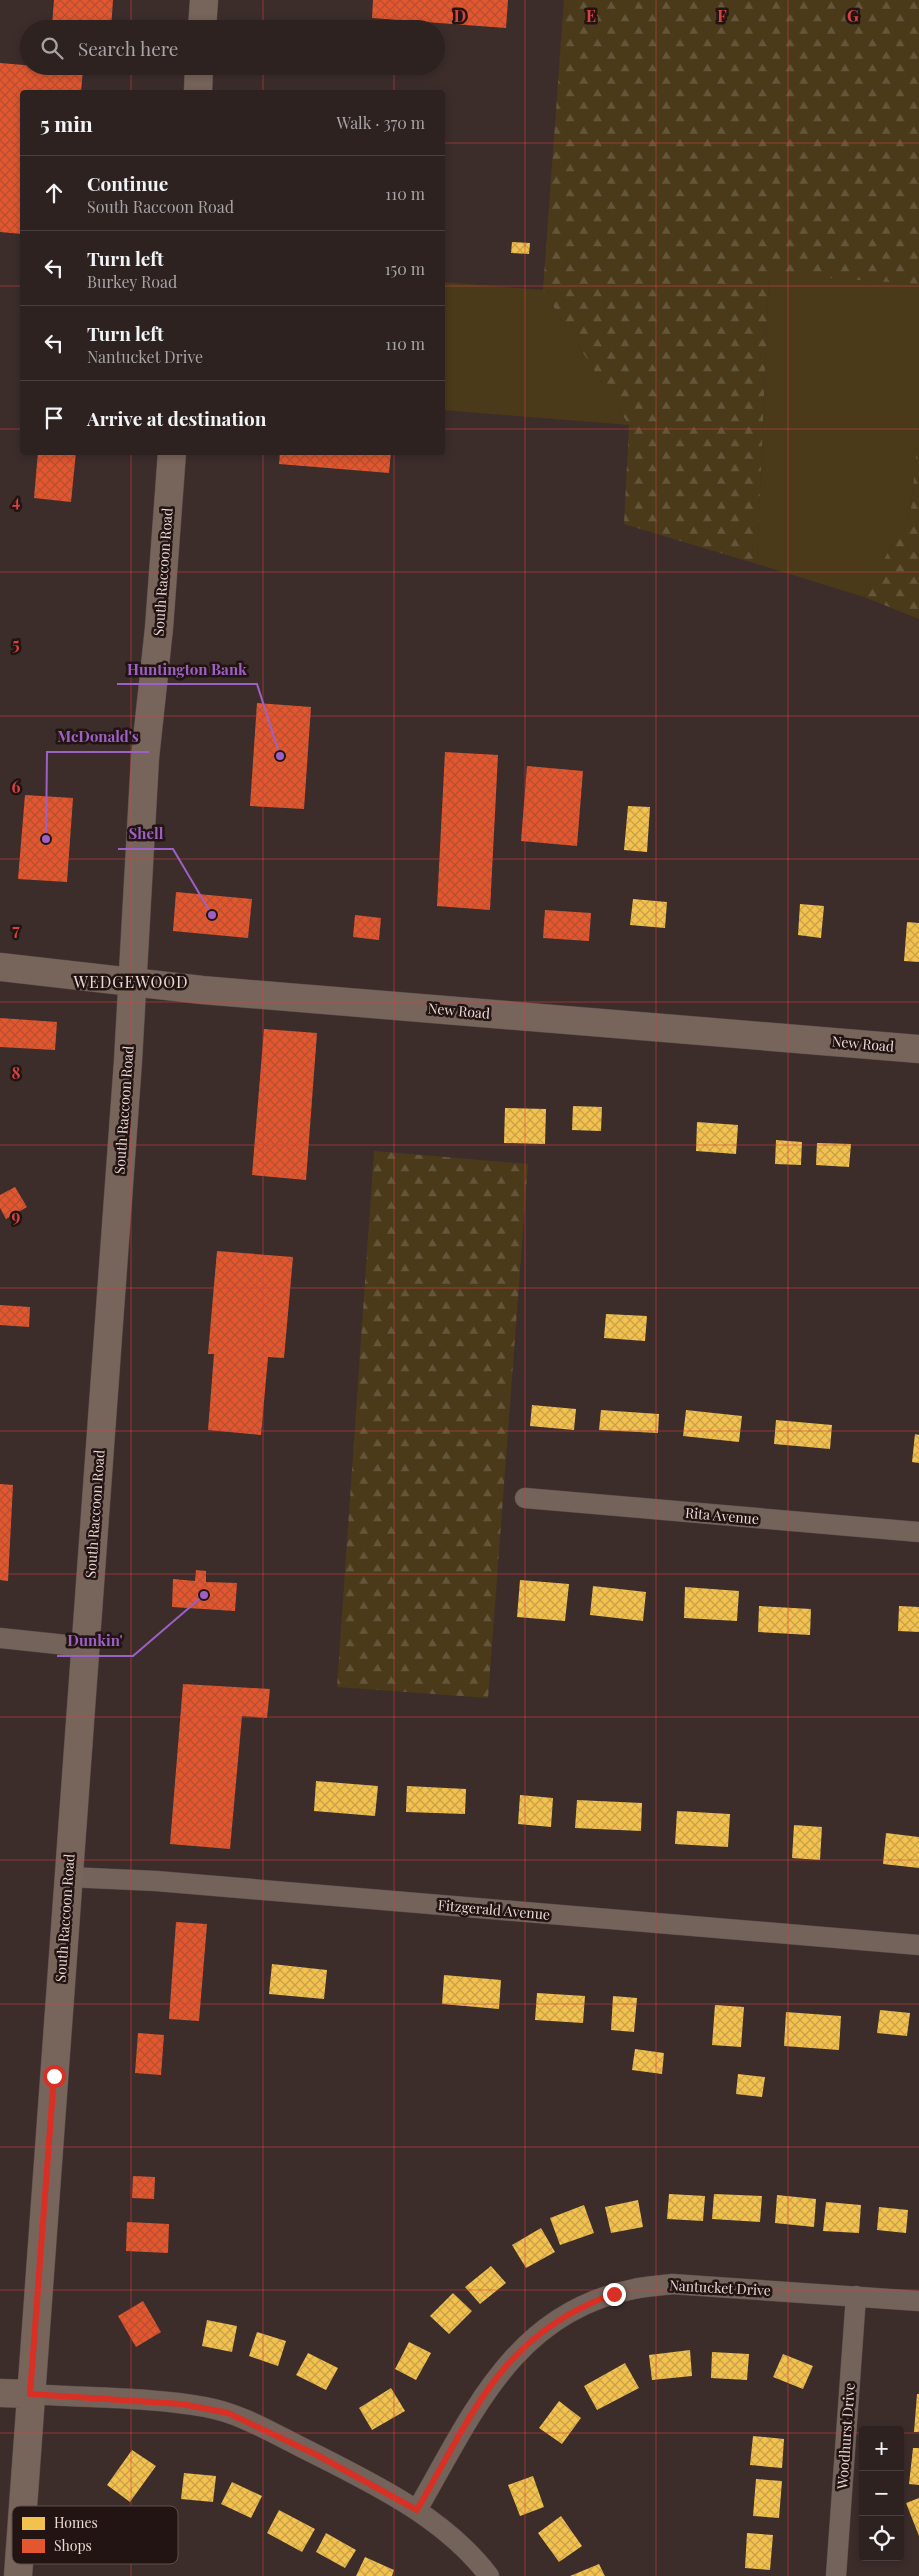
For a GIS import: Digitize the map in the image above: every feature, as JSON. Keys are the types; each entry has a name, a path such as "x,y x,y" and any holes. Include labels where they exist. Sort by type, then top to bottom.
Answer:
{"street":[{"path":"203,20 204,0"},
{"path":"198,90 199,75"},
{"name":"South Raccoon Road","path":"23,2506 128,1069 145,758 159,628 172,455"},
{"name":"New Road","path":"0,967 202,990 919,1049"},
{"name":"Rita Avenue","path":"525,1498 919,1532"},
{"path":"0,1638 85,1646"},
{"name":"Fitzgerald Avenue","path":"68,1877 165,1882 919,1945"},
{"name":"Nantucket Drive","path":"417,2510 489,2386 506,2364 544,2329 595,2301 634,2289 672,2284 919,2301"},
{"name":"Woodhurst Drive","path":"836,2576 856,2296"},
{"path":"0,2392 182,2404 228,2413 319,2456 417,2510 457,2542 489,2576"}],"green space":[{"path":"564,0 919,0 919,284 769,274 757,564 624,524 629,425 543,290"},
{"path":"769,273 919,284 919,425 911,509 864,597 757,564"},
{"path":"445,282 543,290 629,425 445,410"},
{"path":"919,425 919,619 864,597 911,509"},
{"path":"374,1151 528,1164 488,1698 337,1687"}],"building: Homes":[{"path":"512,242 530,243 529,254 511,253"},
{"path":"628,806 650,807 647,852 624,850"},
{"path":"633,899 667,902 665,928 630,925"},
{"path":"800,904 824,906 821,938 798,935"},
{"path":"907,922 919,923 919,962 904,961"},
{"path":"573,1106 602,1107 601,1131 572,1130"},
{"path":"505,1108 546,1109 545,1144 504,1143"},
{"path":"697,1122 738,1125 736,1154 696,1151"},
{"path":"776,1140 802,1142 801,1165 775,1164"},
{"path":"817,1143 851,1144 849,1167 816,1165"},
{"path":"606,1314 647,1316 645,1341 604,1338"},
{"path":"532,1405 576,1409 574,1430 530,1426"},
{"path":"601,1410 659,1414 658,1433 599,1430"},
{"path":"686,1410 742,1416 739,1442 683,1436"},
{"path":"776,1420 832,1425 830,1449 774,1444"},
{"path":"915,1434 919,1435 919,1463 912,1462"},
{"path":"520,1580 569,1584 565,1621 517,1617"},
{"path":"593,1586 646,1592 643,1621 590,1615"},
{"path":"685,1587 739,1591 737,1621 684,1618"},
{"path":"759,1606 811,1609 810,1635 758,1632"},
{"path":"899,1606 919,1607 919,1632 898,1631"},
{"path":"316,1781 378,1786 375,1816 314,1811"},
{"path":"407,1786 466,1789 465,1814 406,1812"},
{"path":"520,1795 553,1798 551,1827 518,1824"},
{"path":"577,1800 642,1803 641,1831 575,1828"},
{"path":"677,1811 730,1814 728,1847 675,1844"},
{"path":"794,1825 822,1827 820,1860 792,1858"},
{"path":"886,1833 919,1837 919,1868 883,1864"},
{"path":"272,1964 327,1970 324,1999 269,1994"},
{"path":"444,1975 501,1980 499,2009 442,2004"},
{"path":"537,1993 585,1996 583,2023 535,2020"},
{"path":"613,1996 637,1998 634,2032 611,2030"},
{"path":"715,2005 744,2007 741,2047 712,2045"},
{"path":"880,2010 910,2013 907,2036 877,2033"},
{"path":"786,2012 841,2016 839,2050 784,2046"},
{"path":"635,2049 664,2053 662,2074 632,2070"},
{"path":"738,2074 765,2077 762,2097 736,2094"},
{"path":"669,2194 705,2196 703,2221 667,2219"},
{"path":"714,2194 762,2196 760,2222 712,2219"},
{"path":"777,2195 816,2199 814,2227 775,2223"},
{"path":"638,2200 643,2227 611,2233 605,2207"},
{"path":"826,2202 861,2205 859,2233 823,2231"},
{"path":"584,2205 594,2233 560,2245 550,2218"},
{"path":"879,2207 908,2210 906,2233 877,2230"},
{"path":"541,2228 555,2252 526,2268 512,2245"},
{"path":"491,2266 506,2283 480,2304 465,2287"},
{"path":"453,2293 472,2311 449,2334 430,2316"},
{"path":"207,2320 237,2326 232,2352 202,2346"},
{"path":"257,2332 286,2341 278,2366 249,2356"},
{"path":"409,2342 431,2353 416,2380 395,2369"},
{"path":"690,2350 692,2376 652,2380 649,2355"},
{"path":"712,2352 749,2354 747,2380 711,2378"},
{"path":"308,2353 338,2368 326,2390 296,2375"},
{"path":"783,2354 813,2366 803,2389 773,2377"},
{"path":"625,2363 639,2388 597,2410 584,2386"},
{"path":"391,2388 405,2411 372,2430 359,2408"},
{"path":"917,2394 919,2394 919,2432 914,2432"},
{"path":"559,2401 581,2418 562,2444 539,2428"},
{"path":"753,2436 784,2439 782,2468 750,2465"},
{"path":"913,2448 919,2448 919,2485 909,2484"},
{"path":"132,2450 156,2466 130,2502 107,2485"},
{"path":"184,2473 216,2476 213,2502 181,2499"},
{"path":"533,2476 544,2507 520,2516 508,2485"},
{"path":"756,2479 782,2481 779,2518 753,2516"},
{"path":"232,2482 262,2496 251,2518 221,2504"},
{"path":"919,2498 919,2536 906,2503"},
{"path":"279,2510 315,2529 302,2552 267,2533"},
{"path":"561,2516 582,2546 559,2562 538,2533"},
{"path":"326,2533 356,2550 345,2568 316,2552"},
{"path":"747,2533 773,2535 770,2570 745,2568"},
{"path":"365,2557 394,2570 392,2576 356,2576"},
{"path":"599,2564 605,2576 570,2576"}],"building: Shops":[{"path":"54,0 113,0 112,20 52,20"},
{"path":"373,0 508,0 506,28 445,23 445,20 372,18"},
{"path":"0,63 20,65 20,75 83,75 81,90 20,90 20,234 0,232"},
{"path":"38,455 76,455 71,502 34,498"},
{"path":"280,455 391,455 389,473 279,464"},
{"path":"257,703 311,707 304,809 250,806"},
{"path":"445,752 498,755 490,910 437,906"},
{"path":"527,766 583,771 577,846 521,841"},
{"path":"25,795 73,798 67,882 18,879"},
{"path":"176,892 252,899 248,938 173,931"},
{"path":"545,910 591,913 589,941 543,938"},
{"path":"355,915 381,918 379,940 353,937"},
{"path":"0,1018 57,1022 55,1050 0,1047"},
{"path":"264,1029 317,1033 306,1180 252,1175"},
{"path":"15,1187 27,1207 6,1219 0,1208 0,1195"},
{"path":"217,1251 293,1257 284,1358 268,1357 261,1435 208,1430 214,1354 208,1354"},
{"path":"0,1305 30,1307 29,1327 0,1325"},
{"path":"0,1484 13,1485 8,1581 0,1580"},
{"path":"196,1570 206,1571 206,1582 237,1583 235,1611 172,1607 173,1579 195,1581"},
{"path":"183,1684 270,1689 267,1718 242,1716 230,1849 170,1844"},
{"path":"176,1922 207,1924 199,2021 169,2019"},
{"path":"138,2033 164,2035 161,2075 135,2073"},
{"path":"133,2176 155,2177 154,2199 132,2198"},
{"path":"127,2222 169,2224 168,2253 126,2251"},
{"path":"143,2301 161,2332 136,2347 118,2316"}],"place":[{"name":"Huntington Bank","path":"280,756"},
{"name":"McDonald's","path":"46,839"},
{"name":"Shell","path":"212,915"},
{"name":"Dunkin'","path":"204,1595"}],"district":[{"name":"WEDGEWOOD","path":"131,982"}],"route":[{"path":"54,2076 30,2394 182,2404 228,2413 256,2424 319,2456 417,2510 489,2386 506,2364 544,2329 561,2318 614,2294"}]}
